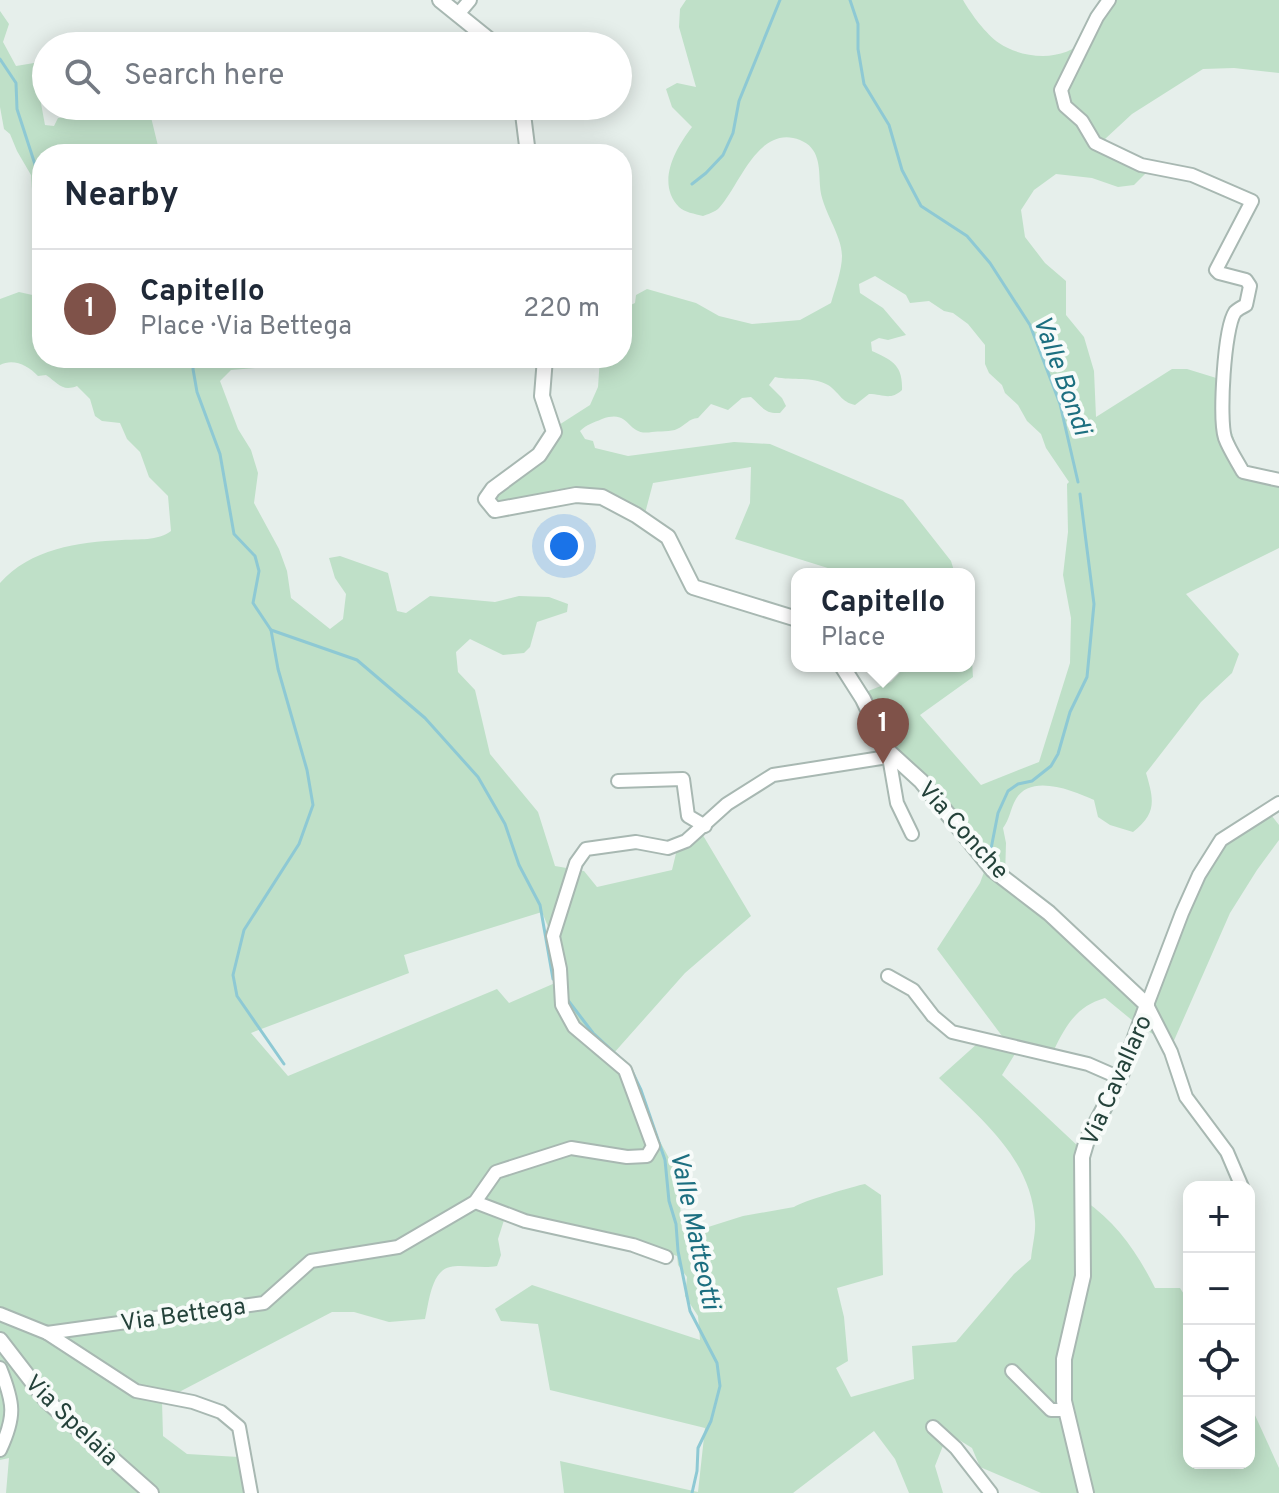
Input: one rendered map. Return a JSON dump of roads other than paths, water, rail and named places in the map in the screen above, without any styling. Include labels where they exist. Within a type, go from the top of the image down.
[{"type":"street","points":[[440,0],[481,32]]},
{"type":"street","points":[[459,13],[470,0]]},
{"type":"street","points":[[1109,0],[1097,17],[1061,90],[1065,106],[1082,121],[1095,143],[1141,165],[1192,175],[1252,201],[1216,270],[1246,280],[1250,286],[1246,305],[1235,313],[1228,338],[1222,422],[1225,439],[1243,472],[1279,480]]},
{"type":"street","points":[[524,120],[527,144]]},
{"type":"street","points":[[544,368],[542,396],[554,432],[539,455],[493,489],[486,499],[495,510],[576,495],[602,497],[668,537],[693,587],[791,617]]},
{"type":"street","name":"Via Conche","points":[[846,672],[863,699],[888,751],[921,781],[993,870],[1049,913],[1147,1005]]},
{"type":"street","points":[[888,751],[897,803],[912,834]]},
{"type":"street","name":"Via Bettega","points":[[47,1333],[264,1303],[311,1261],[398,1247],[475,1202],[496,1172],[571,1148],[627,1157],[647,1156],[653,1146],[625,1070],[574,1027],[562,1005],[560,969],[553,936],[576,863],[586,849],[636,842],[668,848],[686,841],[727,804],[773,775],[881,758],[888,751]]},
{"type":"street","points":[[618,781],[683,779],[688,816],[705,826]]},
{"type":"street","points":[[1147,1005],[1199,875],[1221,840],[1279,803]]},
{"type":"street","points":[[888,976],[913,990],[933,1016],[952,1032],[1088,1064],[1120,1078]]},
{"type":"street","name":"Via Cavallaro","points":[[1086,1493],[1066,1410],[1064,1359],[1083,1276],[1082,1157],[1087,1140],[1120,1078],[1147,1005]]},
{"type":"street","name":"Via Cavallaro","points":[[1147,1005],[1171,1052],[1186,1097],[1227,1152],[1239,1181]]},
{"type":"street","points":[[475,1202],[525,1221],[633,1245],[666,1257]]},
{"type":"street","name":"Via Bettega","points":[[0,1314],[47,1333],[136,1391],[193,1402],[221,1412],[239,1427],[251,1493]]},
{"type":"street","name":"Via Spelaia","points":[[0,1340],[47,1401],[151,1493]]},
{"type":"street","points":[[0,1368],[12,1406],[11,1426],[0,1450]]},
{"type":"street","points":[[1012,1371],[1051,1410],[1066,1410]]},
{"type":"street","points":[[933,1427],[956,1448],[991,1493]]},
{"type":"waterway","points":[[692,184],[723,155],[733,133],[739,101],[780,0]]},
{"type":"waterway","name":"Valle Bondi","points":[[850,0],[858,24],[858,49],[864,84],[889,125],[902,170],[921,206],[967,236],[990,263],[1030,325],[1060,404],[1078,482]]},
{"type":"waterway","name":"Valle Matteotti","points":[[0,59],[16,83],[17,109],[32,155]]},
{"type":"waterway","name":"Valle Matteotti","points":[[193,368],[197,392],[220,454],[234,534],[255,556],[259,571],[253,603],[271,630],[313,805],[299,844],[244,930],[233,975],[237,996],[284,1064]]},
{"type":"waterway","name":"Valle Bondi","points":[[990,854],[998,813],[1008,791],[1018,784],[1032,781],[1051,766],[1058,754],[1070,712],[1087,677],[1094,604],[1080,494]]},
{"type":"waterway","name":"Valle Matteotti","points":[[271,630],[357,660],[425,718],[478,777],[505,824],[519,865],[540,905],[553,979]]},
{"type":"waterway","name":"Valle Matteotti","points":[[567,999],[593,1033],[630,1067],[641,1090],[665,1160],[669,1201],[676,1224],[690,1311],[717,1363],[720,1386],[711,1421],[698,1448],[692,1493]]},
{"type":"place","name":"Capitello","points":[[883,764]]}]
